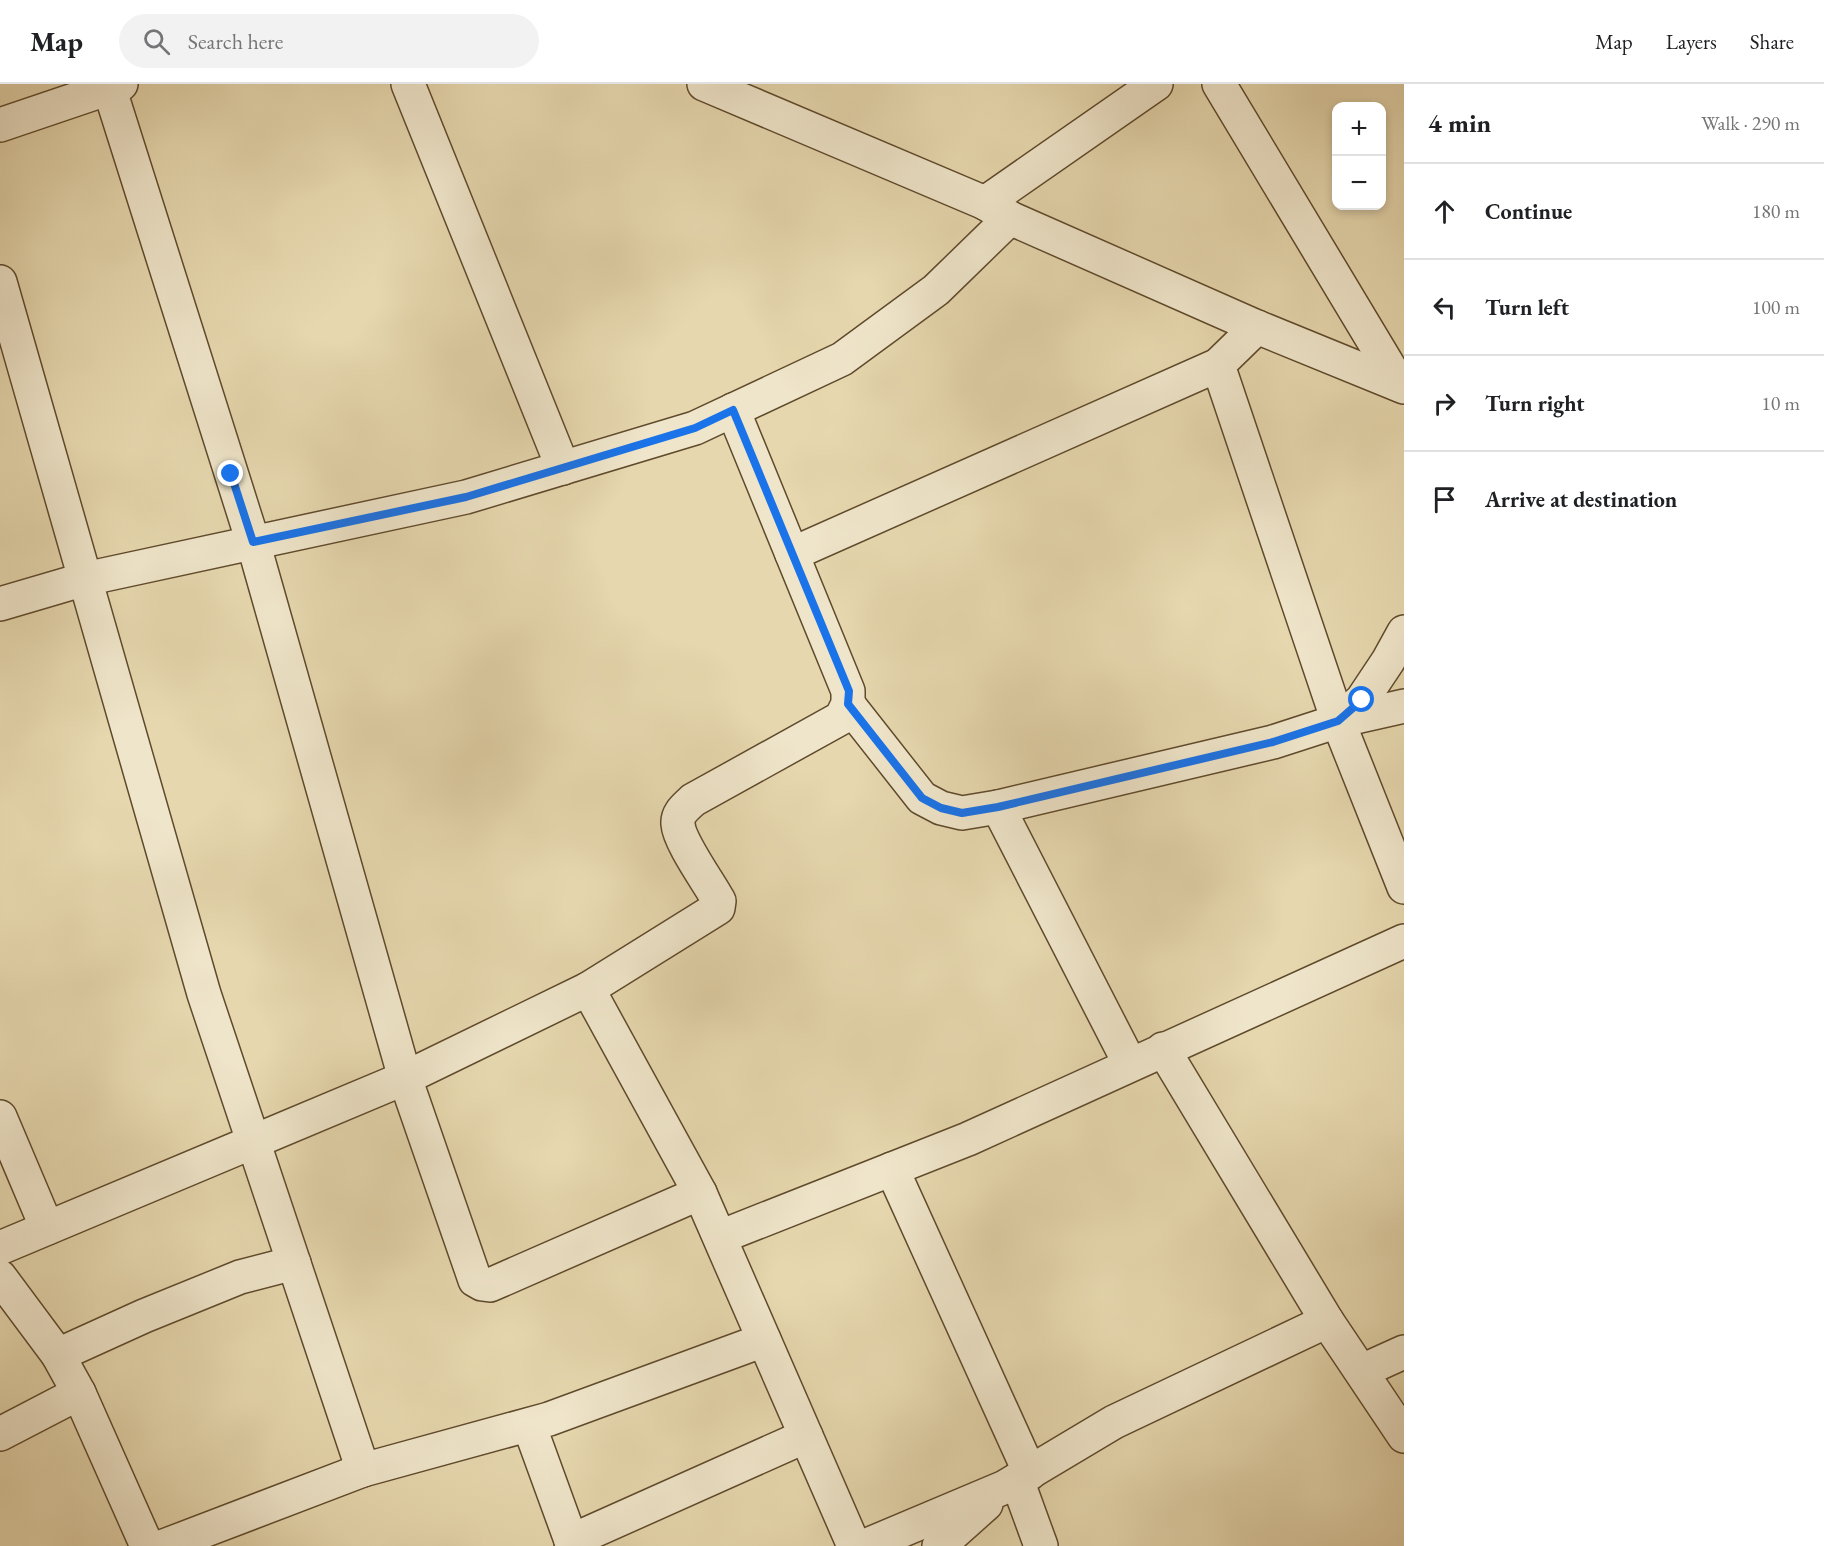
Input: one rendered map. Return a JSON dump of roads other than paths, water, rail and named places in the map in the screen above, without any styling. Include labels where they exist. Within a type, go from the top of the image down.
[{"type":"street","points":[[408,84],[563,468]]},
{"type":"street","points":[[704,84],[1257,327],[1402,386]]},
{"type":"street","points":[[0,604],[85,579],[466,497],[695,428],[842,359],[936,290],[997,211],[1156,84]]},
{"type":"street","points":[[1219,84],[1402,386]]},
{"type":"street","points":[[0,125],[113,85],[253,542],[405,1078],[475,1280],[490,1285],[700,1193]]},
{"type":"street","points":[[0,282],[204,994],[363,1470]]},
{"type":"street","points":[[792,554],[1218,365],[1257,327]]},
{"type":"street","points":[[1218,365],[1338,721],[1404,887]]},
{"type":"street","points":[[0,1248],[405,1078],[588,989],[718,908],[719,901],[684,842],[678,824],[681,812],[693,800],[841,718],[848,704],[849,691],[733,410]]},
{"type":"street","points":[[1338,721],[1362,700],[1404,632]]},
{"type":"street","points":[[848,704],[922,798],[941,808],[962,813],[998,807],[1273,742],[1338,721],[1404,706]]},
{"type":"street","points":[[998,807],[1130,1064]]},
{"type":"street","points":[[720,1237],[968,1139],[1404,941]]},
{"type":"street","points":[[588,989],[700,1193],[854,1546]]},
{"type":"street","points":[[1163,1049],[1327,1321],[1404,1436]]},
{"type":"street","points":[[0,1117],[47,1228]]},
{"type":"street","points":[[892,1169],[1017,1480],[1041,1546]]},
{"type":"street","points":[[58,1355],[144,1316],[240,1277],[294,1263]]},
{"type":"street","points":[[0,1277],[58,1355],[78,1393],[147,1546]]},
{"type":"street","points":[[865,1546],[1017,1480],[1114,1422],[1327,1321]]},
{"type":"street","points":[[164,1546],[363,1470],[549,1419],[765,1340]]},
{"type":"street","points":[[1362,1371],[1404,1352]]},
{"type":"street","points":[[0,1434],[78,1393]]},
{"type":"street","points":[[529,1425],[572,1544],[806,1436]]},
{"type":"street","points":[[939,1546],[1017,1480]]}]
